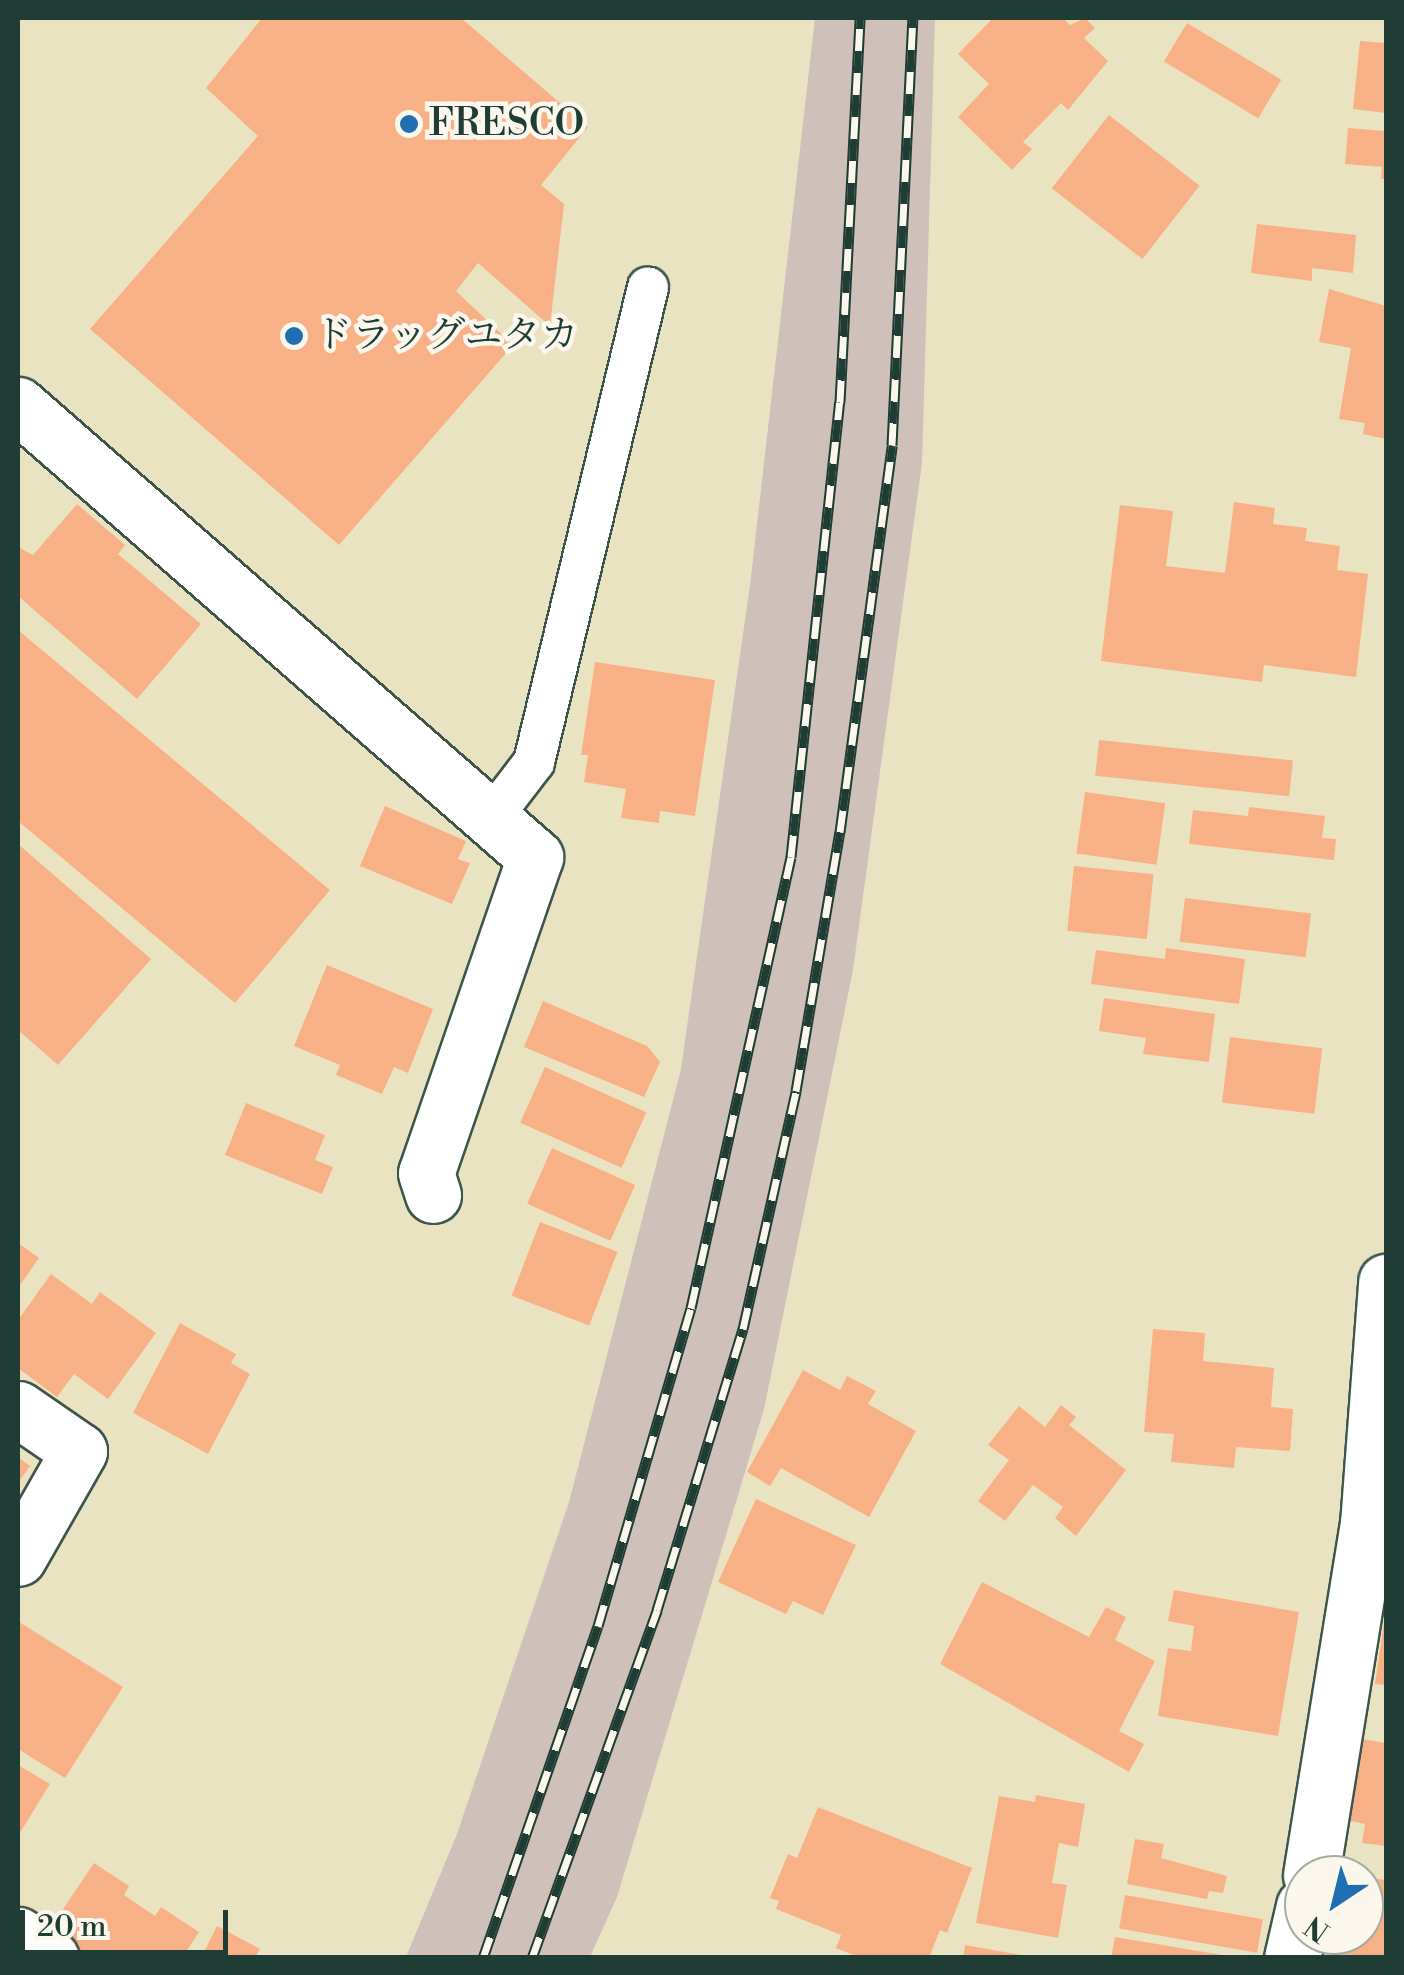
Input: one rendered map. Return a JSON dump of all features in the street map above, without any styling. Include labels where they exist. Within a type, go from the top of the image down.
[{"type":"street","points":[[18,405],[535,857],[426,1173],[433,1194]]},
{"type":"street","points":[[1315,1855],[1377,1525],[1386,1282]]},
{"type":"street","points":[[18,1409],[78,1451],[18,1558]]},
{"type":"street","points":[[18,1935],[51,1958]]},
{"type":"lane","points":[[492,817],[534,762],[648,288]]},
{"type":"shaded area","points":[[815,18],[935,18],[922,463],[853,970],[764,1409],[617,1897],[590,1957],[406,1957],[457,1834],[569,1502],[681,1069],[750,585]]},
{"type":"building","points":[[262,18],[461,18],[588,127],[541,185],[564,204],[550,326],[478,263],[456,291],[513,345],[339,545],[90,329],[258,136],[206,88]]},
{"type":"building","points":[[993,18],[1063,18],[1070,25],[1085,18],[1095,28],[1084,38],[1108,61],[1068,110],[1061,103],[1023,142],[1032,149],[1012,170],[958,117],[989,84],[958,54]]},
{"type":"building","points":[[1187,23],[1281,80],[1258,118],[1164,62]]},
{"type":"building","points":[[1360,41],[1386,43],[1386,113],[1353,109]]},
{"type":"building","points":[[1109,115],[1200,186],[1142,259],[1052,188]]},
{"type":"building","points":[[1348,128],[1386,131],[1386,179],[1381,179],[1382,167],[1345,164]]},
{"type":"building","points":[[1257,224],[1356,235],[1353,273],[1312,268],[1312,281],[1251,273]]},
{"type":"building","points":[[1329,289],[1386,306],[1386,439],[1363,434],[1365,423],[1339,419],[1351,348],[1319,342]]},
{"type":"building","points":[[1234,502],[1275,508],[1273,524],[1307,528],[1305,541],[1340,546],[1337,570],[1368,574],[1356,677],[1264,665],[1262,682],[1101,661],[1120,505],[1173,511],[1166,566],[1225,573]]},
{"type":"building","points":[[77,504],[125,545],[118,554],[201,624],[137,699],[18,596],[18,547],[33,555]]},
{"type":"building","points":[[18,630],[330,890],[235,1003],[18,821]]},
{"type":"building","points":[[595,662],[715,680],[695,816],[660,811],[659,823],[621,818],[626,789],[584,782],[588,755],[581,755]]},
{"type":"building","points":[[1099,740],[1293,760],[1289,796],[1095,776]]},
{"type":"building","points":[[1085,792],[1165,803],[1157,865],[1076,853]]},
{"type":"building","points":[[385,806],[466,841],[458,859],[470,863],[452,904],[360,866]]},
{"type":"building","points":[[1249,807],[1325,816],[1322,838],[1336,839],[1334,860],[1189,844],[1193,810],[1248,816]]},
{"type":"building","points":[[18,844],[151,959],[58,1065],[18,1030]]},
{"type":"building","points":[[1074,866],[1154,874],[1147,939],[1067,931]]},
{"type":"building","points":[[1185,898],[1311,913],[1306,957],[1180,942]]},
{"type":"building","points":[[1166,948],[1245,959],[1239,1004],[1091,984],[1096,950],[1165,959]]},
{"type":"building","points":[[327,965],[433,1009],[408,1073],[394,1067],[382,1094],[336,1075],[340,1065],[294,1046]]},
{"type":"building","points":[[1104,998],[1215,1014],[1209,1062],[1143,1054],[1146,1038],[1099,1031]]},
{"type":"building","points":[[543,1001],[647,1046],[660,1062],[644,1097],[524,1047]]},
{"type":"building","points":[[1230,1037],[1322,1048],[1314,1114],[1222,1103]]},
{"type":"building","points":[[545,1067],[646,1112],[622,1168],[520,1123]]},
{"type":"building","points":[[246,1103],[325,1135],[315,1160],[333,1167],[322,1194],[225,1155]]},
{"type":"building","points":[[552,1148],[635,1185],[610,1241],[527,1204]]},
{"type":"building","points":[[540,1222],[617,1252],[589,1325],[512,1296]]},
{"type":"building","points":[[18,1243],[39,1258],[18,1288]]},
{"type":"building","points":[[51,1274],[92,1304],[100,1292],[156,1333],[108,1399],[74,1374],[57,1397],[18,1368],[18,1320]]},
{"type":"building","points":[[180,1323],[236,1354],[231,1363],[250,1374],[208,1454],[133,1413]]},
{"type":"building","points":[[1153,1329],[1205,1333],[1203,1361],[1274,1368],[1271,1407],[1293,1409],[1290,1451],[1236,1447],[1234,1468],[1171,1462],[1174,1434],[1144,1432]]},
{"type":"building","points":[[803,1370],[840,1390],[847,1376],[876,1391],[868,1404],[916,1431],[869,1517],[781,1468],[770,1486],[747,1472]]},
{"type":"building","points":[[1061,1405],[1076,1417],[1069,1425],[1126,1470],[1076,1536],[1055,1518],[1063,1507],[1033,1485],[1005,1521],[978,1501],[1009,1460],[988,1445],[1019,1406],[1045,1427]]},
{"type":"building","points":[[18,1457],[30,1466],[18,1483]]},
{"type":"building","points":[[756,1499],[856,1545],[823,1615],[793,1601],[786,1614],[718,1582]]},
{"type":"building","points":[[982,1582],[1089,1637],[1106,1607],[1126,1617],[1115,1640],[1155,1661],[1119,1731],[1144,1744],[1129,1772],[940,1664]]},
{"type":"building","points":[[1174,1590],[1299,1612],[1278,1736],[1158,1716],[1168,1648],[1191,1651],[1194,1626],[1168,1621]]},
{"type":"building","points":[[19,1622],[123,1687],[65,1778],[18,1749]]},
{"type":"building","points":[[1386,1622],[1386,1685],[1375,1684]]},
{"type":"building","points":[[1361,1739],[1386,1743],[1386,1846],[1362,1843],[1365,1824],[1350,1821]]},
{"type":"building","points":[[18,1765],[50,1784],[18,1836]]},
{"type":"building","points":[[1036,1795],[1085,1804],[1078,1847],[1059,1843],[1052,1883],[1067,1885],[1058,1938],[976,1923],[999,1796],[1035,1802]]},
{"type":"building","points":[[818,1807],[972,1868],[947,1933],[940,1930],[929,1958],[861,1958],[836,1948],[841,1935],[776,1909],[779,1901],[770,1898],[788,1854],[797,1858]]},
{"type":"building","points":[[1135,1839],[1164,1844],[1161,1858],[1227,1876],[1223,1893],[1209,1891],[1207,1899],[1127,1884]]},
{"type":"building","points":[[94,1863],[129,1886],[124,1895],[155,1916],[161,1907],[199,1932],[182,1958],[90,1958],[49,1930]]},
{"type":"building","points":[[1386,1880],[1386,1958],[1335,1958],[1384,1955]]},
{"type":"building","points":[[1125,1895],[1263,1919],[1257,1953],[1119,1928]]},
{"type":"building","points":[[217,1926],[260,1949],[255,1958],[201,1958]]},
{"type":"building","points":[[1115,1937],[1222,1955],[1111,1958]]},
{"type":"building","points":[[965,1945],[1027,1956],[1027,1958],[963,1958]]},
{"type":"railway","points":[[483,1958],[598,1626],[691,1308],[791,857],[840,402],[860,18]]},
{"type":"railway","points":[[532,1958],[657,1610],[743,1329],[796,1091],[840,832],[892,445],[913,18]]},
{"type":"place","name":"FRESCO","points":[[409,124]]},
{"type":"place","name":"ドラッグユタカ","points":[[294,336]]}]
